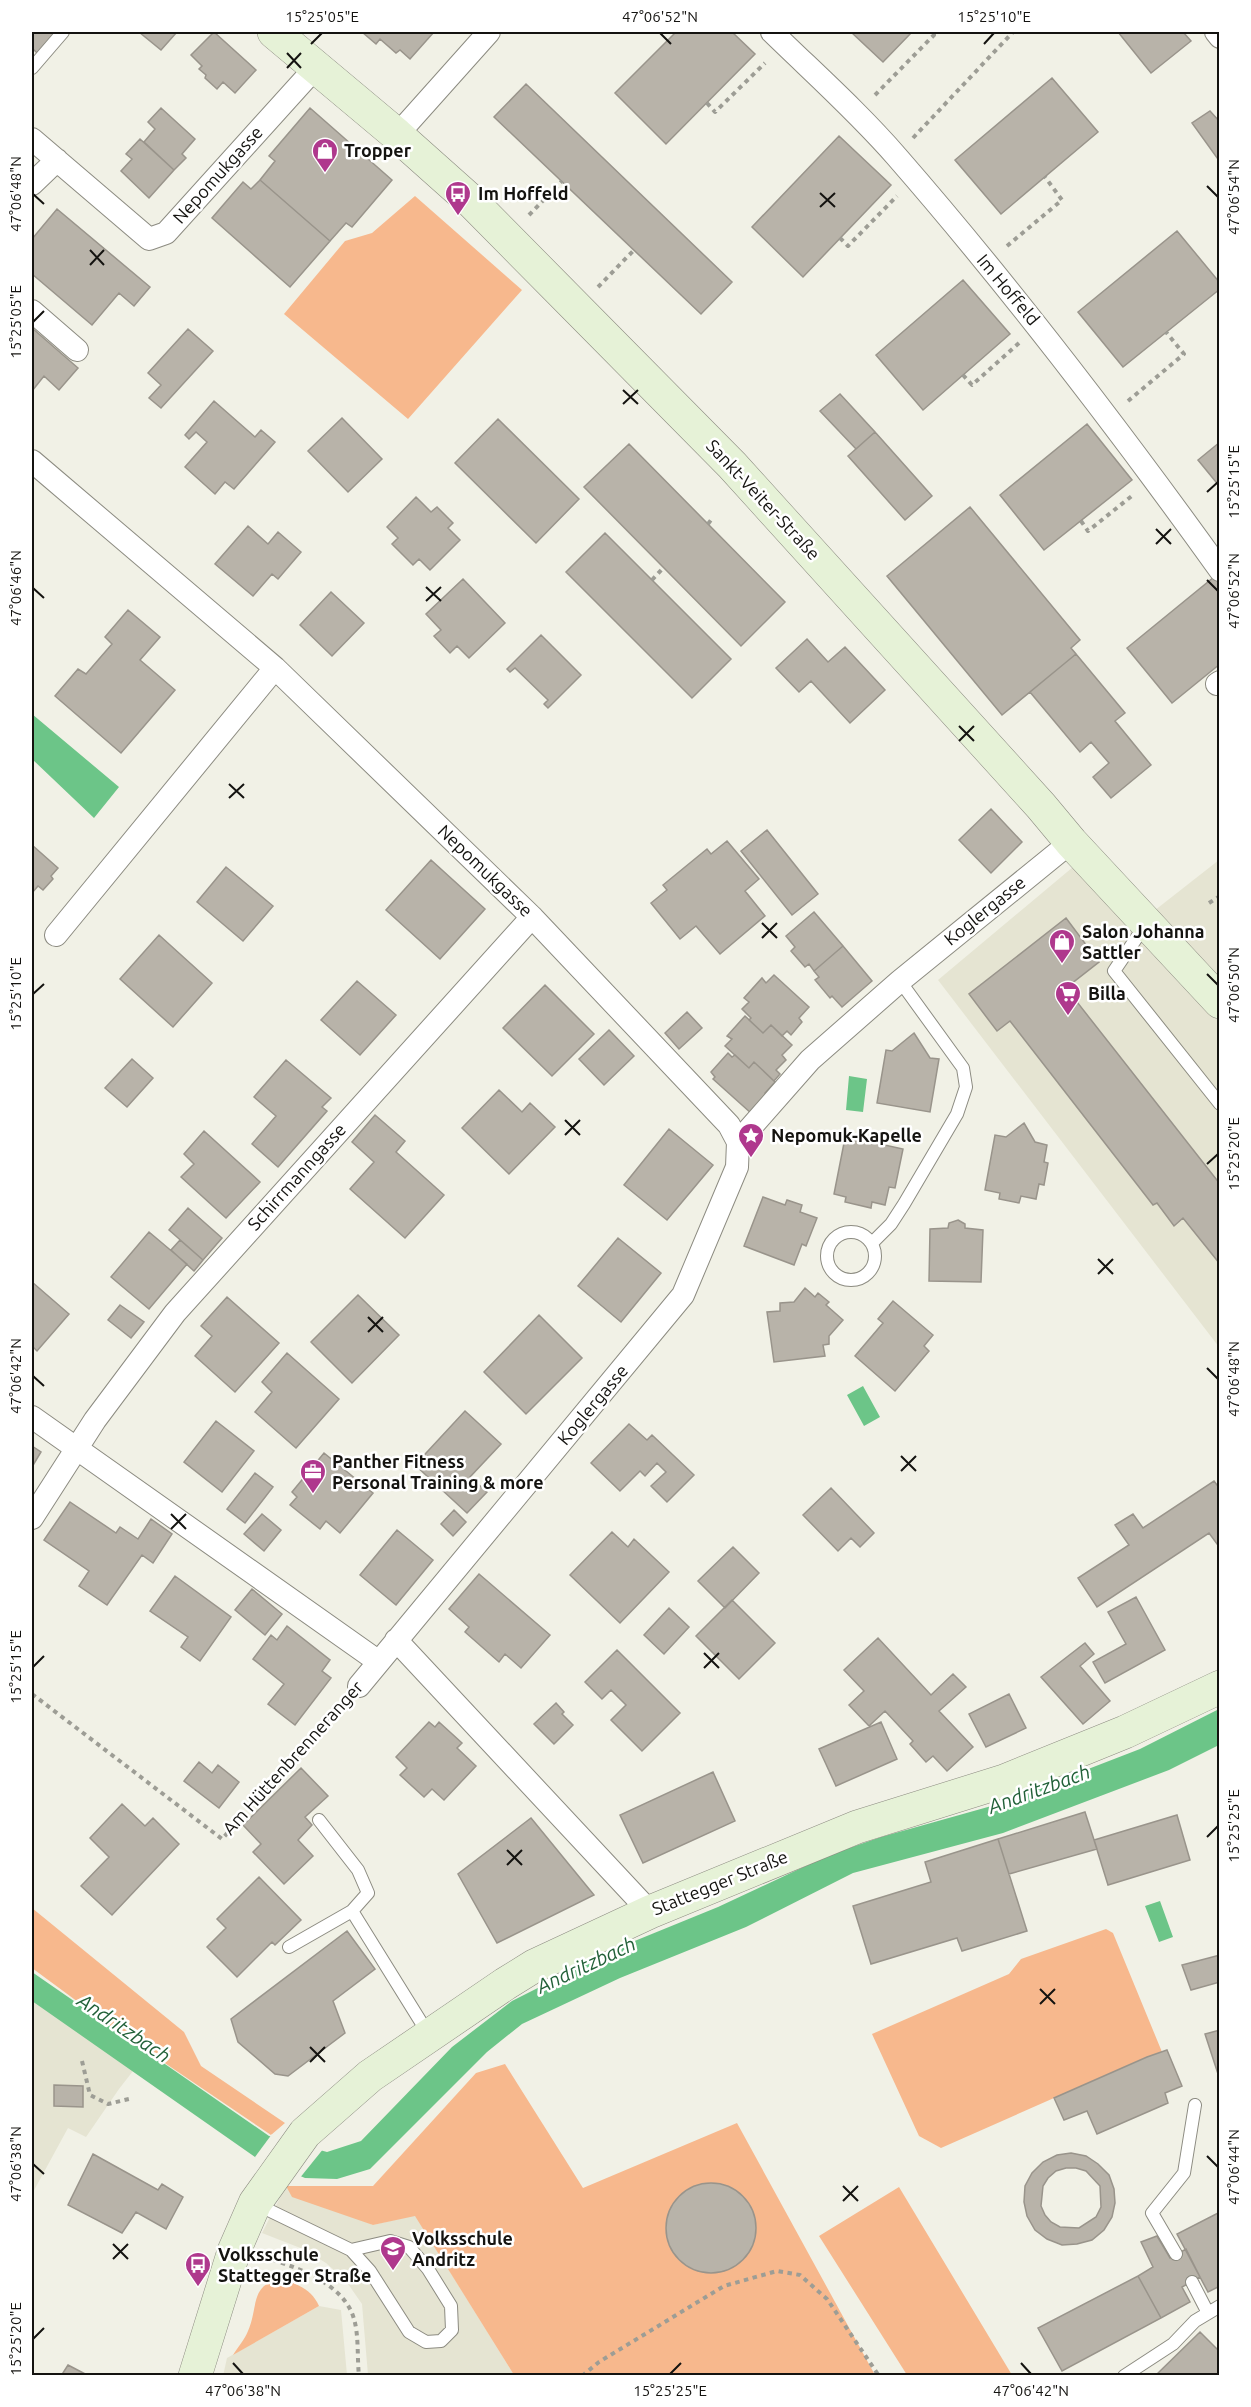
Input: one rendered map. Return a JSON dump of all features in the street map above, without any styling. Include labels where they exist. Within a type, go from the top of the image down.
[{"type":"main road","name":"Sankt-Veiter-Straße","points":[[274,32],[398,135],[471,201],[732,465],[1071,842],[1220,1002]]},
{"type":"main road","name":"Stattegger Straße","points":[[195,2376],[234,2251],[255,2203],[276,2172],[305,2133],[370,2076],[429,2036],[534,1966],[650,1912],[857,1827],[1004,1781],[1125,1732],[1220,1688]]},
{"type":"street","points":[[398,135],[489,32]]},
{"type":"street","name":"Im Hoffeld","points":[[772,32],[896,156],[986,264],[1109,417],[1220,570]]},
{"type":"street","points":[[1216,32],[1220,37]]},
{"type":"street","name":"Nepomukgasse","points":[[32,139],[149,239],[166,233],[316,67]]},
{"type":"street","points":[[32,184],[57,160]]},
{"type":"street","points":[[32,311],[77,350]]},
{"type":"street","name":"Nepomukgasse","points":[[32,461],[275,668],[532,917],[729,1125],[738,1142]]},
{"type":"street","points":[[56,935],[275,668]]},
{"type":"street","name":"Koglergasse","points":[[396,1640],[683,1295],[737,1167],[738,1142],[810,1060],[900,981],[1071,842]]},
{"type":"street","name":"Schirrmanngasse","points":[[76,1449],[175,1313],[532,917]]},
{"type":"street","points":[[32,1417],[379,1662]]},
{"type":"street","points":[[32,1518],[76,1449]]},
{"type":"street","points":[[396,1640],[650,1912]]},
{"type":"street","name":"Am Hüttenbrenneranger","points":[[359,1686],[396,1640]]},
{"type":"lane","points":[[32,68],[63,32]]},
{"type":"lane","points":[[1146,923],[1114,971],[1220,1104]]},
{"type":"lane","points":[[872,1243],[891,1224],[904,1204],[957,1113],[966,1087],[963,1068],[900,981]]},
{"type":"lane","points":[[843,1232],[859,1233],[872,1243],[875,1250],[874,1266],[863,1278],[847,1280],[833,1273],[828,1266],[827,1250],[830,1242],[843,1232]]},
{"type":"lane","points":[[289,1947],[352,1911],[368,1893],[358,1870],[319,1820]]},
{"type":"lane","points":[[352,1911],[429,2036]]},
{"type":"lane","points":[[1176,2254],[1152,2213],[1184,2173],[1195,2105]]},
{"type":"lane","points":[[255,2203],[351,2250],[370,2271],[409,2332],[426,2342],[441,2341],[452,2330],[451,2306],[428,2269],[409,2247],[390,2241],[351,2250]]},
{"type":"lane","points":[[1191,2282],[1208,2313]]},
{"type":"lane","points":[[1124,2376],[1173,2344],[1195,2321],[1220,2306]]},
{"type":"path","points":[[855,115],[934,35],[930,32]]},
{"type":"path","points":[[896,156],[1013,32]]},
{"type":"path","points":[[707,103],[715,112],[772,56]]},
{"type":"path","points":[[986,264],[1062,200],[1045,177]]},
{"type":"path","points":[[528,216],[562,181]]},
{"type":"path","points":[[840,238],[848,246],[904,189]]},
{"type":"path","points":[[591,293],[634,250]]},
{"type":"path","points":[[1109,417],[1184,354],[1166,332]]},
{"type":"path","points":[[963,375],[972,385],[1026,337]]},
{"type":"path","points":[[1081,521],[1088,531],[1137,491]]},
{"type":"path","points":[[652,579],[664,567]]},
{"type":"path","points":[[1209,903],[1220,896]]},
{"type":"path","name":"Am Hüttenbrenneranger","points":[[32,1694],[222,1839],[359,1686]]},
{"type":"path","points":[[82,2061],[90,2095],[108,2104],[133,2098]]},
{"type":"path","points":[[260,2255],[307,2273],[334,2290],[347,2303],[354,2319],[359,2376]]},
{"type":"path","points":[[582,2376],[599,2362],[724,2286],[777,2271],[800,2275],[827,2299],[879,2376]]},
{"type":"shaded area","points":[[415,196],[522,290],[408,419],[284,314],[345,241],[372,233]]},
{"type":"shaded area","points":[[1219,860],[1219,1347],[938,980],[1079,862],[1136,925]]},
{"type":"shaded area","points":[[32,1908],[184,2032],[201,2066],[285,2123],[271,2135],[116,2030],[32,1968]]},
{"type":"shaded area","points":[[1106,1929],[1113,1933],[1162,2052],[941,2148],[919,2136],[872,2034],[1009,1974],[1021,1959]]},
{"type":"shaded area","points":[[32,1988],[140,2062],[86,2137],[68,2128],[32,2194]]},
{"type":"shaded area","points":[[505,2064],[583,2188],[737,2123],[875,2375],[514,2375],[415,2216],[373,2225],[292,2197],[286,2186],[373,2186],[476,2073]]},
{"type":"shaded area","name":"Volksschule Andritz","points":[[286,2186],[373,2225],[415,2215],[514,2375],[368,2375],[362,2304],[346,2281],[326,2263],[303,2249],[262,2233]]},
{"type":"shaded area","points":[[899,2187],[1012,2375],[907,2375],[819,2236]]},
{"type":"shaded area","points":[[285,2279],[309,2292],[319,2306],[233,2355],[248,2331],[260,2290],[274,2281]]},
{"type":"shaded area","points":[[319,2306],[341,2310],[347,2375],[223,2376],[227,2358]]},
{"type":"water","points":[[32,714],[119,787],[94,818],[32,759]]},
{"type":"water","points":[[849,1076],[867,1079],[863,1112],[846,1110]]},
{"type":"water","points":[[863,1386],[880,1417],[864,1426],[847,1395]]},
{"type":"water","name":"Andritzbach","points":[[1219,1709],[1219,1745],[1169,1770],[1003,1833],[853,1873],[746,1927],[620,1978],[522,2024],[487,2052],[370,2169],[337,2179],[305,2178],[255,2157],[32,2001],[32,1972],[269,2136],[327,2152],[361,2141],[452,2047],[512,2001],[615,1949],[718,1907],[829,1855],[881,1837],[995,1805],[1140,1749]]},
{"type":"water","points":[[1160,1901],[1173,1937],[1159,1942],[1145,1906]]},
{"type":"pier","points":[[272,2134],[324,2148],[299,2179],[258,2162],[255,2157]]},
{"type":"building","points":[[32,32],[56,32],[37,53],[32,48]]},
{"type":"building","points":[[139,32],[177,32],[161,50]]},
{"type":"building","points":[[214,32],[256,70],[235,93],[223,82],[217,89],[205,78],[206,75],[199,69],[202,66],[191,55]]},
{"type":"building","points":[[362,32],[434,32],[410,59],[400,50],[396,53],[380,39],[376,44]]},
{"type":"building","points":[[676,32],[732,32],[755,54],[666,144],[615,93]]},
{"type":"building","points":[[851,32],[912,32],[883,62]]},
{"type":"building","points":[[1118,32],[1183,32],[1191,41],[1151,73]]},
{"type":"building","points":[[1052,78],[1098,132],[1001,214],[955,160]]},
{"type":"building","points":[[526,84],[732,282],[701,314],[494,117]]},
{"type":"building","points":[[161,108],[195,139],[182,154],[186,158],[174,170],[144,142],[155,129],[148,122]]},
{"type":"building","name":"Tropper","points":[[310,108],[392,180],[352,227],[346,223],[330,241],[260,180],[275,161],[269,156]]},
{"type":"building","points":[[1210,111],[1220,122],[1220,162],[1192,123]]},
{"type":"building","points":[[839,136],[891,185],[803,277],[752,227]]},
{"type":"building","points":[[140,139],[174,170],[149,198],[121,171],[132,159],[126,154]]},
{"type":"building","points":[[260,180],[330,241],[290,287],[212,218],[243,182],[251,189]]},
{"type":"building","points":[[57,209],[150,287],[134,306],[119,293],[92,325],[32,274],[32,239]]},
{"type":"building","points":[[1177,231],[1220,283],[1220,289],[1123,367],[1078,312]]},
{"type":"building","points":[[963,280],[1010,334],[923,410],[876,355]]},
{"type":"building","points":[[32,328],[78,368],[59,390],[44,376],[32,391]]},
{"type":"building","points":[[188,329],[213,351],[161,408],[149,398],[161,385],[148,373]]},
{"type":"building","points":[[840,394],[875,432],[856,449],[820,411]]},
{"type":"building","points":[[214,401],[255,437],[261,430],[275,442],[234,489],[225,482],[215,494],[185,467],[207,442],[196,432],[189,439],[185,435]]},
{"type":"building","points":[[342,418],[382,459],[348,492],[308,451]]},
{"type":"building","points":[[498,419],[579,499],[536,543],[455,463]]},
{"type":"building","points":[[1087,424],[1132,480],[1044,550],[1000,495]]},
{"type":"building","points":[[875,432],[932,496],[905,520],[848,456]]},
{"type":"building","points":[[1220,442],[1220,487],[1198,460]]},
{"type":"building","points":[[629,444],[785,602],[741,646],[584,487]]},
{"type":"building","points":[[416,497],[431,512],[437,507],[453,523],[448,528],[460,540],[430,570],[419,559],[413,565],[392,544],[398,538],[387,527]]},
{"type":"building","points":[[970,507],[1080,640],[1071,648],[1076,654],[1002,715],[887,576]]},
{"type":"building","points":[[248,526],[268,544],[278,532],[301,552],[278,579],[272,574],[253,596],[215,564]]},
{"type":"building","points":[[605,533],[731,659],[692,698],[566,572]]},
{"type":"building","points":[[1214,577],[1220,583],[1220,664],[1172,703],[1127,648]]},
{"type":"building","points":[[463,579],[505,623],[469,658],[457,646],[450,653],[434,636],[441,630],[426,614]]},
{"type":"building","points":[[331,592],[364,623],[332,656],[300,625]]},
{"type":"building","points":[[128,610],[160,637],[140,660],[175,690],[121,753],[55,696],[78,669],[86,674],[112,644],[105,637]]},
{"type":"building","points":[[541,635],[581,675],[548,708],[544,704],[548,700],[515,668],[510,672],[507,669]]},
{"type":"building","points":[[807,639],[828,662],[845,647],[885,690],[850,723],[811,681],[799,692],[776,668]]},
{"type":"building","points":[[1076,654],[1125,713],[1115,721],[1151,765],[1111,798],[1093,777],[1109,763],[1091,742],[1080,752],[1030,692]]},
{"type":"building","points":[[991,809],[1022,842],[991,873],[959,840]]},
{"type":"building","points":[[767,830],[818,894],[792,915],[741,851]]},
{"type":"building","points":[[727,841],[759,879],[745,891],[765,916],[720,954],[696,926],[680,939],[651,903],[667,890],[663,885],[707,849],[711,854]]},
{"type":"building","points":[[32,845],[58,868],[51,876],[53,879],[43,890],[38,886],[32,893]]},
{"type":"building","points":[[431,860],[485,909],[440,959],[386,910]]},
{"type":"building","points":[[226,867],[273,906],[243,941],[197,902]]},
{"type":"building","points":[[814,912],[843,946],[814,971],[809,964],[805,967],[791,951],[795,947],[786,936]]},
{"type":"building","points":[[1066,918],[1099,962],[1066,988],[1220,1184],[1220,1264],[1183,1218],[1174,1226],[1157,1203],[1153,1205],[1010,1021],[997,1031],[969,994]]},
{"type":"building","points":[[159,935],[212,983],[173,1027],[120,979]]},
{"type":"building","points":[[843,946],[872,981],[842,1007],[832,996],[830,998],[815,980],[819,977],[814,971]]},
{"type":"building","points":[[774,975],[809,1007],[799,1018],[802,1022],[791,1035],[787,1031],[782,1036],[771,1025],[763,1033],[749,1020],[751,1018],[742,1009],[749,1002],[744,998],[762,978],[766,983]]},
{"type":"building","points":[[357,981],[396,1015],[360,1055],[321,1020]]},
{"type":"building","points":[[545,985],[594,1034],[552,1076],[503,1028]]},
{"type":"building","points":[[687,1012],[702,1028],[679,1049],[665,1033]]},
{"type":"building","points":[[745,1016],[763,1033],[771,1025],[792,1045],[782,1055],[786,1060],[776,1070],[780,1074],[774,1081],[754,1062],[749,1068],[725,1046],[732,1039],[727,1036]]},
{"type":"building","points":[[609,1030],[634,1056],[604,1085],[579,1059]]},
{"type":"building","points":[[914,1033],[930,1058],[939,1059],[930,1112],[877,1103],[886,1050],[892,1051]]},
{"type":"building","points":[[728,1053],[732,1057],[735,1055],[749,1068],[754,1062],[775,1082],[765,1093],[768,1095],[752,1114],[713,1079],[715,1077],[711,1072]]},
{"type":"building","points":[[132,1059],[153,1078],[127,1107],[105,1088]]},
{"type":"building","points":[[286,1060],[331,1098],[322,1107],[327,1111],[278,1167],[252,1144],[276,1116],[254,1097]]},
{"type":"building","points":[[499,1090],[522,1112],[530,1103],[555,1127],[509,1174],[462,1128]]},
{"type":"building","points":[[375,1115],[405,1141],[396,1152],[444,1195],[405,1238],[350,1189],[374,1162],[352,1142]]},
{"type":"building","points":[[1024,1123],[1035,1142],[1047,1145],[1044,1162],[1048,1163],[1044,1185],[1039,1184],[1036,1199],[1021,1196],[1019,1203],[999,1199],[1000,1193],[985,1190],[995,1135],[1006,1137]]},
{"type":"building","points":[[669,1129],[713,1165],[667,1220],[624,1185]]},
{"type":"building","points":[[204,1131],[260,1182],[226,1218],[181,1177],[194,1164],[184,1154]]},
{"type":"building","points":[[862,1137],[903,1149],[895,1188],[889,1187],[885,1205],[872,1202],[871,1208],[845,1202],[846,1197],[834,1194],[845,1138],[861,1142]]},
{"type":"building","points":[[763,1197],[785,1205],[787,1200],[802,1205],[800,1212],[817,1218],[806,1246],[802,1244],[794,1265],[744,1246]]},
{"type":"building","points":[[188,1208],[222,1238],[203,1260],[169,1230]]},
{"type":"building","points":[[958,1220],[965,1224],[965,1228],[983,1230],[981,1282],[929,1281],[930,1229],[948,1228],[949,1223]]},
{"type":"building","points":[[149,1232],[187,1264],[149,1309],[111,1277]]},
{"type":"building","points":[[618,1238],[661,1273],[621,1322],[578,1286]]},
{"type":"building","points":[[180,1240],[203,1260],[194,1271],[171,1250]]},
{"type":"building","points":[[32,1282],[69,1314],[37,1351],[32,1346]]},
{"type":"building","points":[[805,1288],[815,1297],[818,1293],[829,1302],[826,1305],[843,1320],[829,1336],[829,1344],[823,1345],[825,1356],[774,1362],[767,1312],[780,1311],[780,1303],[794,1302]]},
{"type":"building","points":[[358,1295],[399,1335],[352,1383],[311,1342]]},
{"type":"building","points":[[227,1297],[279,1343],[235,1392],[195,1356],[212,1336],[201,1326]]},
{"type":"building","points":[[893,1301],[933,1335],[924,1346],[929,1351],[895,1391],[855,1356],[883,1323],[878,1319]]},
{"type":"building","points":[[120,1305],[144,1322],[131,1338],[108,1320]]},
{"type":"building","points":[[539,1315],[582,1358],[526,1414],[484,1372]]},
{"type":"building","points":[[287,1353],[339,1399],[296,1448],[255,1412],[272,1392],[262,1382]]},
{"type":"building","points":[[465,1411],[501,1444],[470,1477],[487,1492],[467,1513],[415,1465]]},
{"type":"building","points":[[216,1421],[254,1451],[222,1492],[184,1462]]},
{"type":"building","points":[[629,1424],[647,1440],[652,1435],[694,1475],[667,1502],[651,1486],[666,1472],[657,1463],[645,1476],[640,1471],[620,1491],[591,1463]]},
{"type":"building","points":[[32,1446],[41,1452],[32,1467]]},
{"type":"building","points":[[324,1453],[373,1493],[340,1533],[326,1521],[320,1529],[290,1505],[297,1497],[292,1492]]},
{"type":"building","points":[[255,1473],[273,1487],[245,1523],[227,1509]]},
{"type":"building","points":[[1214,1481],[1220,1489],[1220,1548],[1209,1533],[1097,1607],[1078,1578],[1129,1545],[1115,1525],[1133,1514],[1143,1528]]},
{"type":"building","points":[[831,1488],[874,1533],[860,1547],[851,1538],[838,1551],[803,1515]]},
{"type":"building","points":[[70,1502],[116,1533],[120,1527],[138,1539],[151,1519],[172,1534],[153,1563],[142,1555],[107,1605],[79,1586],[89,1571],[44,1540]]},
{"type":"building","points":[[454,1510],[466,1522],[453,1536],[441,1524]]},
{"type":"building","points":[[262,1514],[281,1530],[264,1551],[244,1534]]},
{"type":"building","points":[[397,1530],[433,1560],[396,1605],[360,1575]]},
{"type":"building","points":[[612,1532],[628,1547],[634,1539],[669,1572],[620,1623],[570,1575]]},
{"type":"building","points":[[733,1547],[759,1573],[725,1608],[698,1581]]},
{"type":"building","points":[[479,1574],[550,1635],[521,1668],[505,1654],[499,1662],[465,1632],[469,1627],[449,1609]]},
{"type":"building","points":[[175,1576],[231,1617],[200,1661],[181,1647],[188,1637],[150,1611]]},
{"type":"building","points":[[252,1589],[282,1614],[265,1635],[235,1610]]},
{"type":"building","points":[[1136,1597],[1165,1650],[1105,1683],[1093,1662],[1126,1644],[1108,1612]]},
{"type":"building","points":[[732,1600],[775,1643],[739,1679],[696,1636]]},
{"type":"building","points":[[669,1608],[689,1627],[664,1654],[644,1635]]},
{"type":"building","points":[[287,1626],[330,1660],[322,1671],[331,1678],[295,1725],[268,1704],[284,1684],[253,1659],[271,1635],[277,1640]]},
{"type":"building","points":[[878,1638],[931,1695],[953,1674],[966,1687],[939,1711],[973,1747],[947,1771],[933,1756],[926,1762],[910,1744],[913,1741],[885,1711],[869,1726],[849,1705],[864,1691],[844,1670]]},
{"type":"building","points":[[1085,1643],[1094,1654],[1080,1666],[1110,1701],[1083,1724],[1041,1677]]},
{"type":"building","points":[[617,1650],[680,1713],[642,1751],[611,1720],[626,1705],[611,1690],[602,1699],[585,1682]]},
{"type":"building","points":[[1009,1694],[1026,1728],[986,1747],[969,1714]]},
{"type":"building","points":[[556,1703],[564,1712],[562,1714],[573,1725],[554,1744],[534,1724]]},
{"type":"building","points":[[429,1722],[435,1727],[439,1722],[462,1743],[457,1748],[476,1766],[444,1800],[432,1789],[424,1797],[400,1775],[407,1768],[396,1757]]},
{"type":"building","points":[[881,1722],[897,1759],[836,1786],[819,1749]]},
{"type":"building","points":[[199,1762],[212,1773],[218,1765],[239,1782],[219,1808],[184,1781]]},
{"type":"building","points":[[301,1768],[328,1796],[305,1817],[312,1825],[298,1840],[313,1856],[284,1884],[253,1852],[261,1844],[243,1825]]},
{"type":"building","points":[[713,1772],[735,1821],[643,1863],[620,1815]]},
{"type":"building","points":[[122,1804],[145,1826],[153,1818],[179,1844],[112,1915],[81,1886],[109,1857],[90,1838]]},
{"type":"building","points":[[1085,1812],[1097,1849],[1009,1874],[998,1839]]},
{"type":"building","points":[[1177,1815],[1190,1860],[1108,1885],[1094,1840]]},
{"type":"building","points":[[531,1818],[594,1895],[497,1943],[458,1874]]},
{"type":"building","points":[[998,1839],[1027,1931],[962,1951],[957,1938],[871,1964],[853,1906],[931,1882],[925,1862]]},
{"type":"building","points":[[259,1877],[301,1920],[275,1945],[272,1942],[237,1977],[207,1947],[226,1928],[217,1919]]},
{"type":"building","points":[[347,1931],[375,1969],[333,2001],[345,2033],[288,2076],[275,2074],[238,2042],[231,2019]]},
{"type":"building","points":[[1220,1955],[1220,1982],[1191,1990],[1182,1965]]},
{"type":"building","points":[[1220,2030],[1220,2080],[1205,2034]]},
{"type":"building","points":[[1167,2050],[1182,2086],[1165,2093],[1168,2103],[1097,2134],[1087,2111],[1064,2120],[1054,2098]]},
{"type":"building","points":[[54,2085],[83,2086],[83,2107],[54,2106]]},
{"type":"building","points":[[1071,2153],[1086,2156],[1109,2175],[1114,2189],[1115,2203],[1112,2217],[1104,2230],[1092,2240],[1062,2245],[1047,2239],[1035,2230],[1027,2216],[1024,2202],[1025,2186],[1032,2173],[1043,2162],[1057,2155]],"holes":[[[1076,2168],[1086,2171],[1100,2186],[1101,2207],[1096,2217],[1079,2228],[1060,2227],[1051,2222],[1041,2206],[1043,2186],[1056,2171]]]},
{"type":"building","points":[[93,2154],[158,2190],[162,2184],[183,2197],[166,2229],[136,2212],[122,2233],[68,2205]]},
{"type":"building","points":[[711,2183],[728,2187],[743,2196],[752,2211],[756,2228],[752,2245],[743,2260],[728,2269],[711,2273],[694,2269],[679,2260],[670,2245],[666,2228],[670,2211],[679,2196],[694,2187]]},
{"type":"building","points":[[1220,2212],[1220,2286],[1208,2292],[1177,2234]]},
{"type":"building","points":[[1157,2236],[1170,2258],[1186,2249],[1200,2277],[1182,2287],[1190,2302],[1161,2318],[1138,2276],[1153,2267],[1141,2242]]},
{"type":"building","points":[[1138,2276],[1161,2318],[1062,2371],[1038,2328]]},
{"type":"building","points":[[1200,2332],[1220,2352],[1220,2376],[1155,2376]]},
{"type":"building","points":[[68,2365],[89,2376],[61,2376]]},
{"type":"place","name":"Tropper","points":[[325,174]]},
{"type":"place","name":"Im Hoffeld","points":[[458,217]]},
{"type":"place","name":"Salon Johanna Sattler","points":[[1062,965]]},
{"type":"place","name":"Billa","points":[[1068,1017]]},
{"type":"place","name":"Nepomuk-Kapelle","points":[[751,1159]]},
{"type":"place","name":"Panther Fitness Personal Training & more","points":[[313,1495]]},
{"type":"place","name":"Volksschule Andritz","points":[[393,2272]]},
{"type":"place","name":"Volksschule Stattegger Straße","points":[[198,2288]]}]
